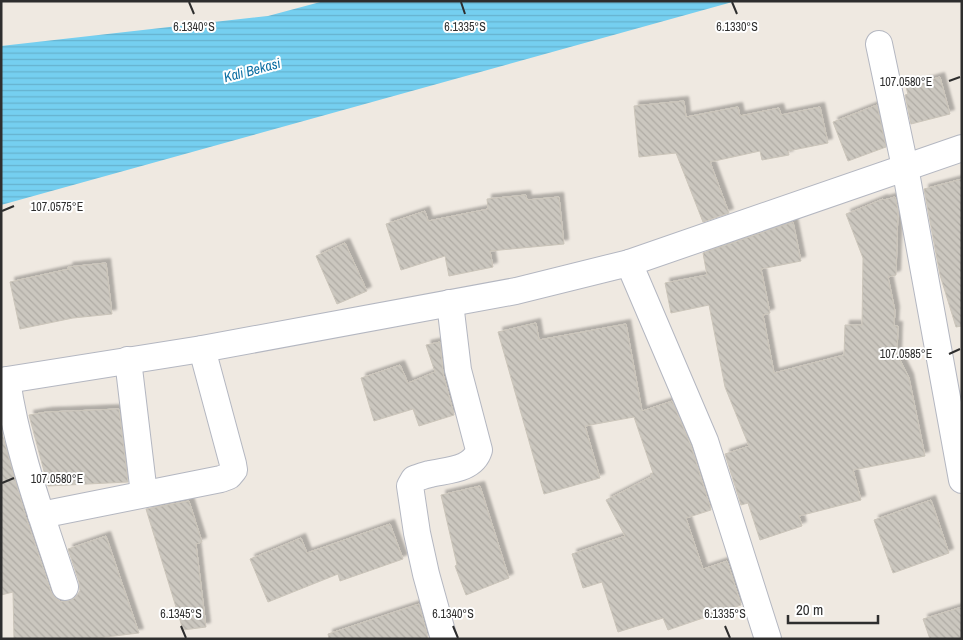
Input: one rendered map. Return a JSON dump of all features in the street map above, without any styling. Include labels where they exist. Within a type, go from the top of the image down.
[{"type":"street","points":[[879,44],[905,167],[961,470]]},
{"type":"street","points":[[65,587],[29,483],[4,380],[202,349],[450,303],[516,290],[629,263],[962,148]]},
{"type":"street","points":[[629,263],[705,441],[768,639]]},
{"type":"street","points":[[444,639],[417,534],[410,486],[414,479],[429,474],[458,469],[477,456],[479,450],[458,370],[450,303]]},
{"type":"street","points":[[41,515],[229,476],[234,470],[202,349]]},
{"type":"street","points":[[128,360],[144,494]]},
{"type":"water","name":"Kali Bekasi","points":[[324,1],[736,1],[1,205],[1,46],[268,16]]},
{"type":"building","points":[[940,77],[950,114],[911,124],[905,95],[908,94],[906,87]]},
{"type":"building","points":[[684,101],[686,117],[738,107],[740,116],[779,108],[781,115],[820,107],[828,143],[788,151],[789,155],[762,160],[760,151],[710,162],[729,213],[703,222],[676,153],[639,157],[634,106]]},
{"type":"building","points":[[877,105],[886,147],[848,161],[833,122]]},
{"type":"building","points":[[962,179],[962,326],[956,327],[940,275],[924,189]]},
{"type":"building","points":[[526,195],[527,200],[559,197],[564,244],[490,251],[493,267],[449,276],[445,256],[401,270],[386,224],[425,211],[428,221],[488,209],[487,199]]},
{"type":"building","points":[[895,197],[898,210],[896,275],[888,277],[895,311],[894,326],[898,326],[897,354],[909,378],[925,456],[853,470],[861,500],[799,516],[802,526],[760,540],[748,503],[741,505],[725,454],[749,446],[725,387],[709,305],[671,313],[665,283],[707,275],[703,253],[793,222],[801,261],[761,269],[770,313],[763,315],[774,373],[844,355],[845,325],[862,325],[863,258],[846,214],[883,199]]},
{"type":"building","points":[[345,243],[367,291],[337,304],[316,256]]},
{"type":"building","points":[[106,263],[112,314],[73,318],[20,329],[10,282],[69,269],[68,267]]},
{"type":"building","points":[[536,323],[539,340],[626,324],[642,411],[672,401],[691,446],[711,510],[686,518],[703,569],[727,561],[741,605],[668,630],[663,618],[618,632],[602,582],[583,588],[572,554],[625,536],[606,500],[651,477],[650,474],[653,473],[634,417],[585,426],[600,478],[544,494],[498,332]]},
{"type":"building","points":[[440,342],[443,374],[454,415],[419,426],[413,409],[374,421],[361,378],[400,365],[408,383],[435,372],[426,345]]},
{"type":"building","points":[[119,409],[128,482],[48,486],[29,415],[47,412]]},
{"type":"building","points":[[1,430],[25,515],[51,592],[55,598],[61,602],[69,601],[76,597],[80,591],[79,582],[68,549],[106,536],[139,633],[89,639],[14,639],[13,592],[1,595]]},
{"type":"building","points":[[480,486],[509,578],[466,595],[455,566],[457,565],[441,495]]},
{"type":"building","points":[[931,500],[949,553],[893,573],[874,520]]},
{"type":"building","points":[[189,501],[202,542],[196,544],[206,627],[183,630],[146,509]]},
{"type":"building","points":[[390,524],[403,559],[340,581],[338,574],[268,602],[250,559],[301,538],[307,553]]},
{"type":"building","points":[[419,604],[428,639],[329,639],[328,634]]},
{"type":"building","points":[[962,607],[962,639],[930,639],[923,619]]}]
